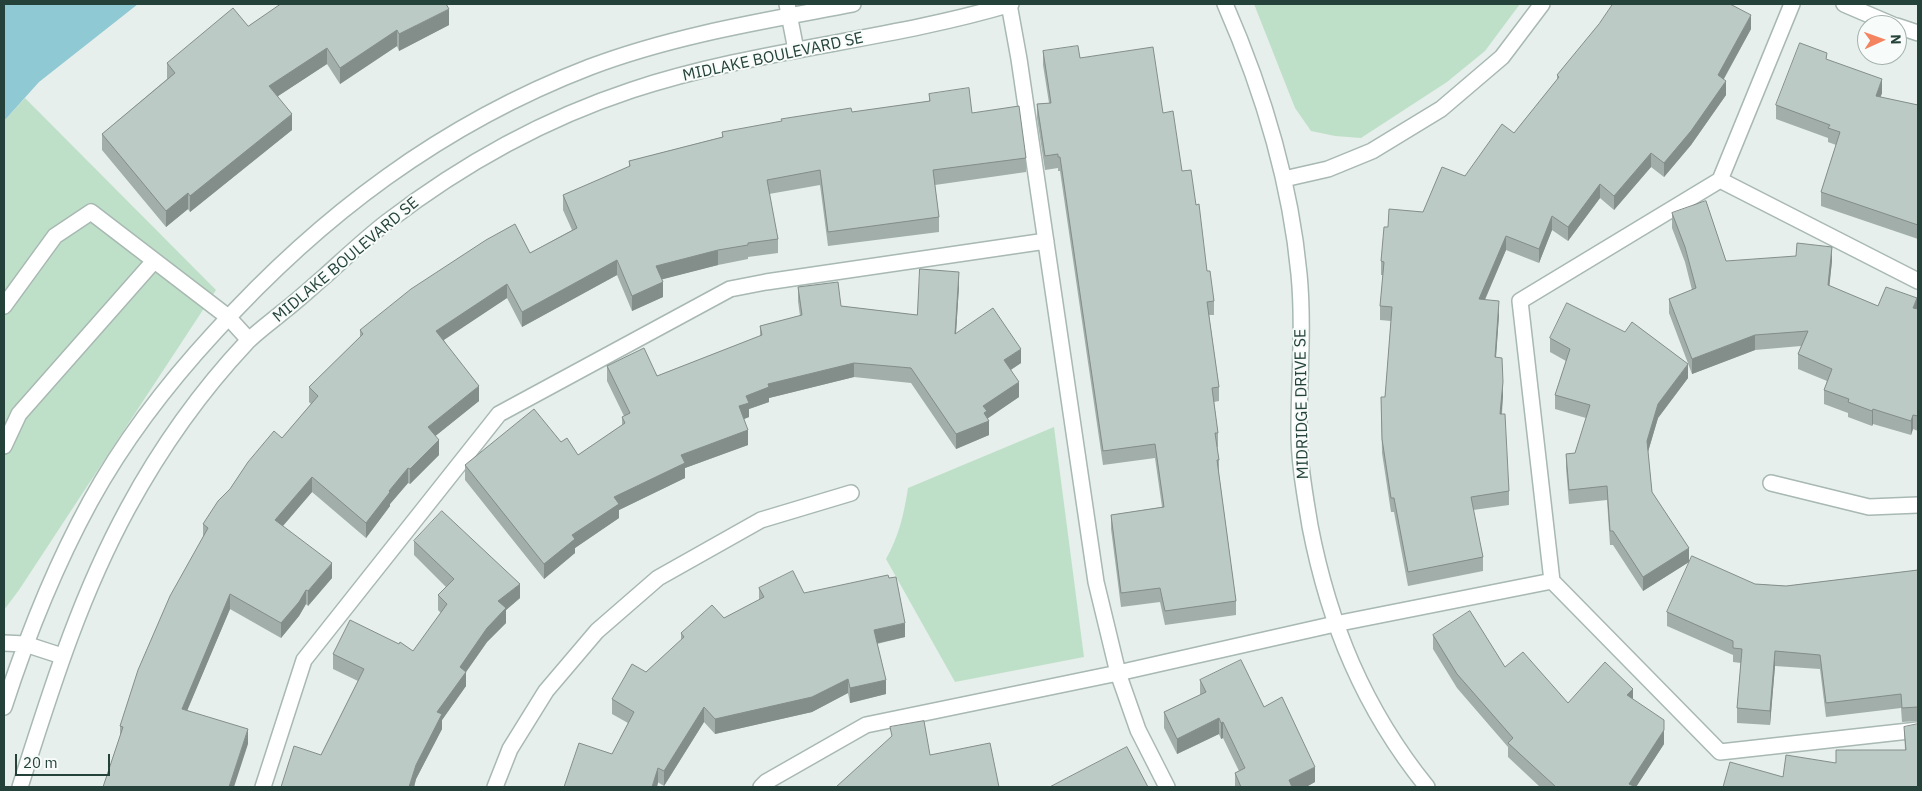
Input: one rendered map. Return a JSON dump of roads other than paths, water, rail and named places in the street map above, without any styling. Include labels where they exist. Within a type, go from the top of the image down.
[{"type":"street","points":[[4,708],[25,644],[44,595],[66,546],[91,499],[111,467],[154,404],[228,317],[276,268],[330,220],[372,186],[425,150],[480,118],[534,90],[591,67],[649,47],[788,9],[853,4]]},
{"type":"street","points":[[1010,4],[1096,582],[1118,673],[1138,730],[1167,787]]},
{"type":"street","name":"MIDLAKE BOULEVARD SE","points":[[20,787],[62,656],[81,605],[129,505],[184,419],[249,340],[385,224],[430,191],[476,162],[525,135],[575,112],[629,91],[731,62],[898,32],[954,20],[1010,4]]},
{"type":"street","name":"MIDRIDGE DRIVE SE","points":[[1225,4],[1274,135],[1292,220],[1299,276],[1301,380],[1299,432],[1304,490],[1316,554],[1335,624],[1364,692],[1384,728],[1427,787]]},
{"type":"street","points":[[1284,179],[1328,169],[1372,151],[1441,109],[1502,57],[1542,4]]},
{"type":"street","points":[[1792,4],[1720,180],[1520,301],[1552,581],[1720,752],[1918,730]]},
{"type":"street","points":[[1844,4],[1869,15]]},
{"type":"street","points":[[788,9],[796,50]]},
{"type":"street","points":[[1720,180],[1918,281]]},
{"type":"street","points":[[4,306],[55,236],[91,212],[228,317],[249,340]]},
{"type":"street","points":[[262,787],[304,660],[500,414],[730,289],[766,282],[1046,242]]},
{"type":"street","points":[[4,446],[19,414],[154,260]]},
{"type":"street","points":[[1771,482],[1869,507],[1918,506]]},
{"type":"street","points":[[495,787],[510,749],[546,690],[597,631],[658,578],[761,520],[851,493]]},
{"type":"street","points":[[761,787],[766,782],[866,725],[1118,673],[1335,624],[1552,581]]},
{"type":"street","points":[[4,643],[25,644],[62,656]]},
{"type":"water","points":[[4,4],[138,4],[39,82],[4,121]]}]
